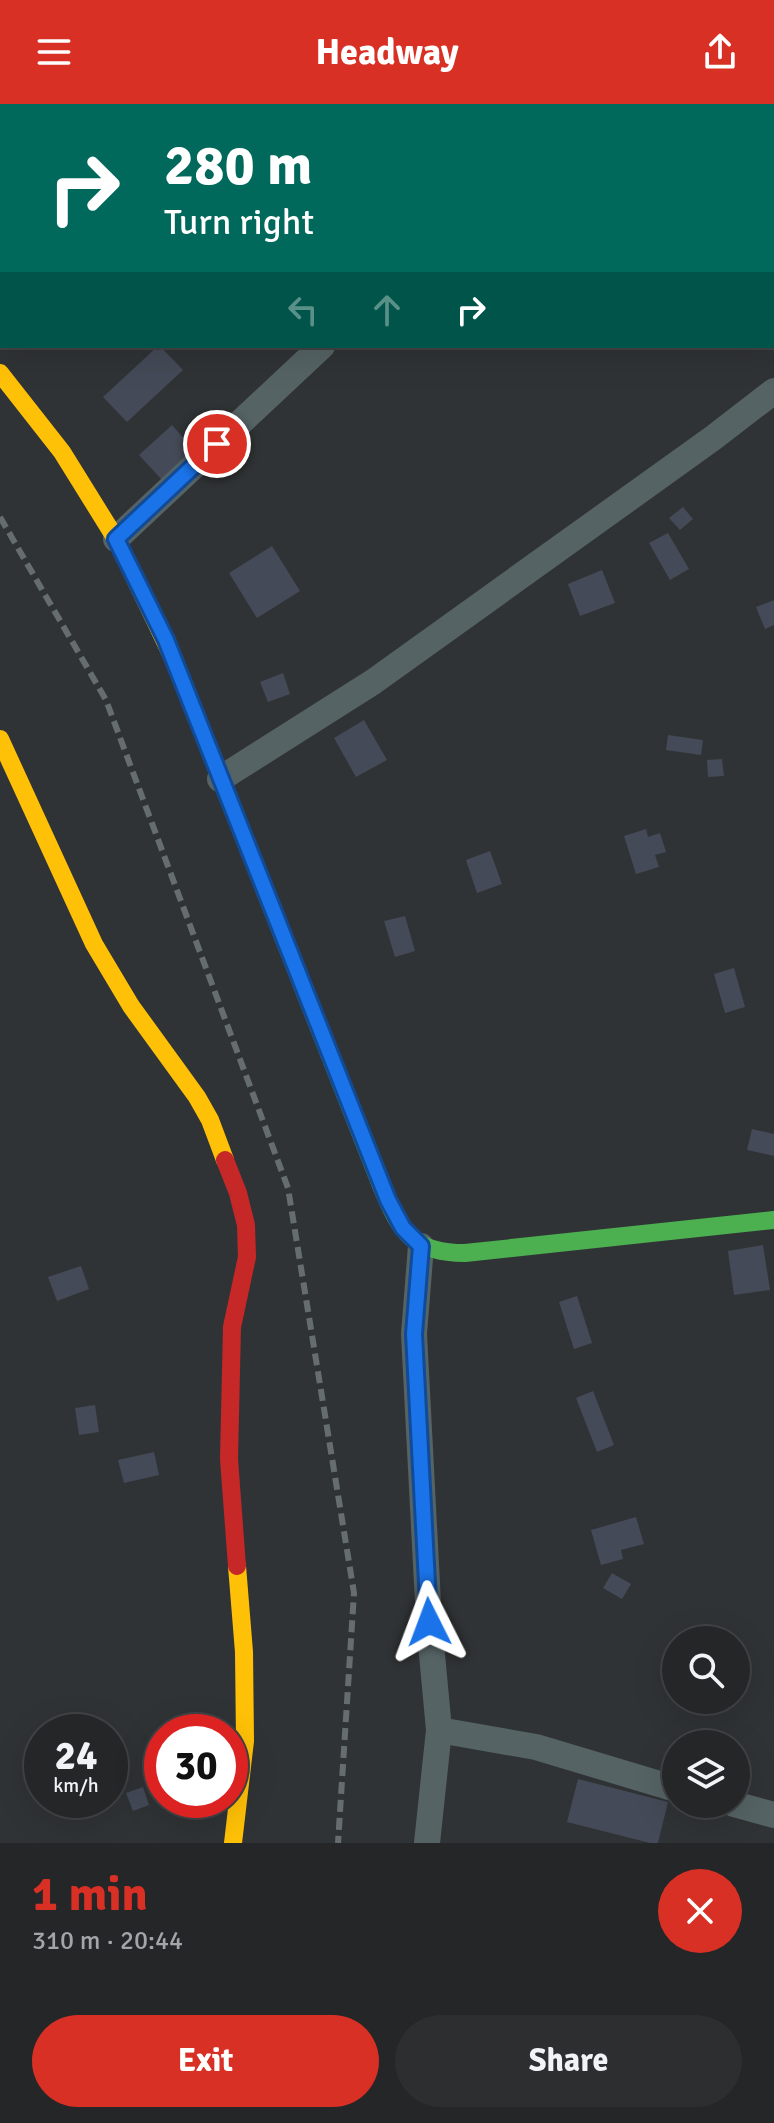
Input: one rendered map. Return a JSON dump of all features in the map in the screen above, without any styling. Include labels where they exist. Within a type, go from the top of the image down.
[{"type":"street","points":[[116,539],[320,348]]},
{"type":"street","points":[[0,373],[62,452],[116,539],[166,640],[388,1200],[403,1228],[421,1246],[442,1252],[465,1253],[774,1220]]},
{"type":"street","points":[[220,779],[411,655],[675,466],[774,391]]},
{"type":"street","points":[[0,739],[94,944],[131,1006],[197,1097],[210,1120],[238,1193],[246,1225],[247,1257],[232,1327],[229,1459],[244,1652],[245,1726],[233,1843]]},
{"type":"street","points":[[421,1246],[414,1334],[429,1622],[439,1730],[427,1843]]},
{"type":"street","points":[[439,1730],[536,1747],[662,1785]]},
{"type":"street","points":[[750,1808],[774,1815]]},
{"type":"building","points":[[156,348],[162,348],[183,370],[127,422],[103,397]]},
{"type":"building","points":[[172,425],[194,450],[162,480],[139,455]]},
{"type":"building","points":[[683,507],[693,519],[680,530],[669,518]]},
{"type":"building","points":[[668,533],[689,569],[670,580],[649,543]]},
{"type":"building","points":[[272,546],[300,591],[257,618],[229,573]]},
{"type":"building","points":[[602,570],[615,603],[580,616],[568,584]]},
{"type":"building","points":[[774,600],[774,625],[765,629],[756,607]]},
{"type":"building","points":[[283,673],[290,694],[268,702],[260,682]]},
{"type":"building","points":[[364,720],[387,760],[356,777],[334,738]]},
{"type":"building","points":[[668,735],[703,740],[701,755],[666,750]]},
{"type":"building","points":[[722,759],[724,776],[708,777],[707,760]]},
{"type":"building","points":[[646,829],[648,837],[660,833],[666,852],[655,855],[659,867],[636,874],[624,836]]},
{"type":"building","points":[[490,851],[502,884],[477,893],[466,860]]},
{"type":"building","points":[[405,916],[415,951],[395,957],[384,921]]},
{"type":"building","points":[[734,968],[745,1007],[725,1013],[714,974]]},
{"type":"building","points":[[752,1129],[774,1134],[774,1156],[747,1150]]},
{"type":"building","points":[[763,1245],[770,1290],[734,1295],[728,1251]]},
{"type":"building","points":[[81,1266],[89,1289],[57,1301],[48,1277]]},
{"type":"building","points":[[577,1296],[592,1343],[574,1349],[559,1302]]},
{"type":"building","points":[[593,1391],[614,1445],[597,1452],[576,1398]]},
{"type":"building","points":[[95,1405],[99,1432],[79,1435],[75,1408]]},
{"type":"building","points":[[154,1452],[159,1475],[124,1483],[118,1460]]},
{"type":"building","points":[[636,1517],[644,1544],[621,1550],[623,1559],[601,1565],[591,1530]]},
{"type":"building","points":[[612,1573],[631,1584],[622,1599],[603,1588]]},
{"type":"building","points":[[578,1779],[662,1800],[664,1818],[658,1843],[567,1822]]},
{"type":"building","points":[[143,1787],[144,1807],[133,1811],[128,1792]]},
{"type":"railway","points":[[0,517],[106,700],[288,1188],[354,1593],[338,1843]]},
{"type":"traffic: fast","points":[[173,658],[382,1188],[396,1217],[411,1237],[433,1249],[465,1253],[774,1220]]},
{"type":"traffic: slow","points":[[0,373],[62,452],[116,539],[173,658]]},
{"type":"traffic: slow","points":[[0,739],[94,944],[131,1006],[197,1097],[210,1120],[225,1160]]},
{"type":"traffic: slow","points":[[233,1843],[245,1741],[244,1652],[237,1566]]},
{"type":"traffic: jam","points":[[225,1160],[246,1225],[247,1257],[232,1327],[229,1459],[237,1566]]},
{"type":"route","points":[[217,444],[116,539],[166,640],[388,1200],[403,1228],[421,1246],[414,1334],[429,1622]]}]
